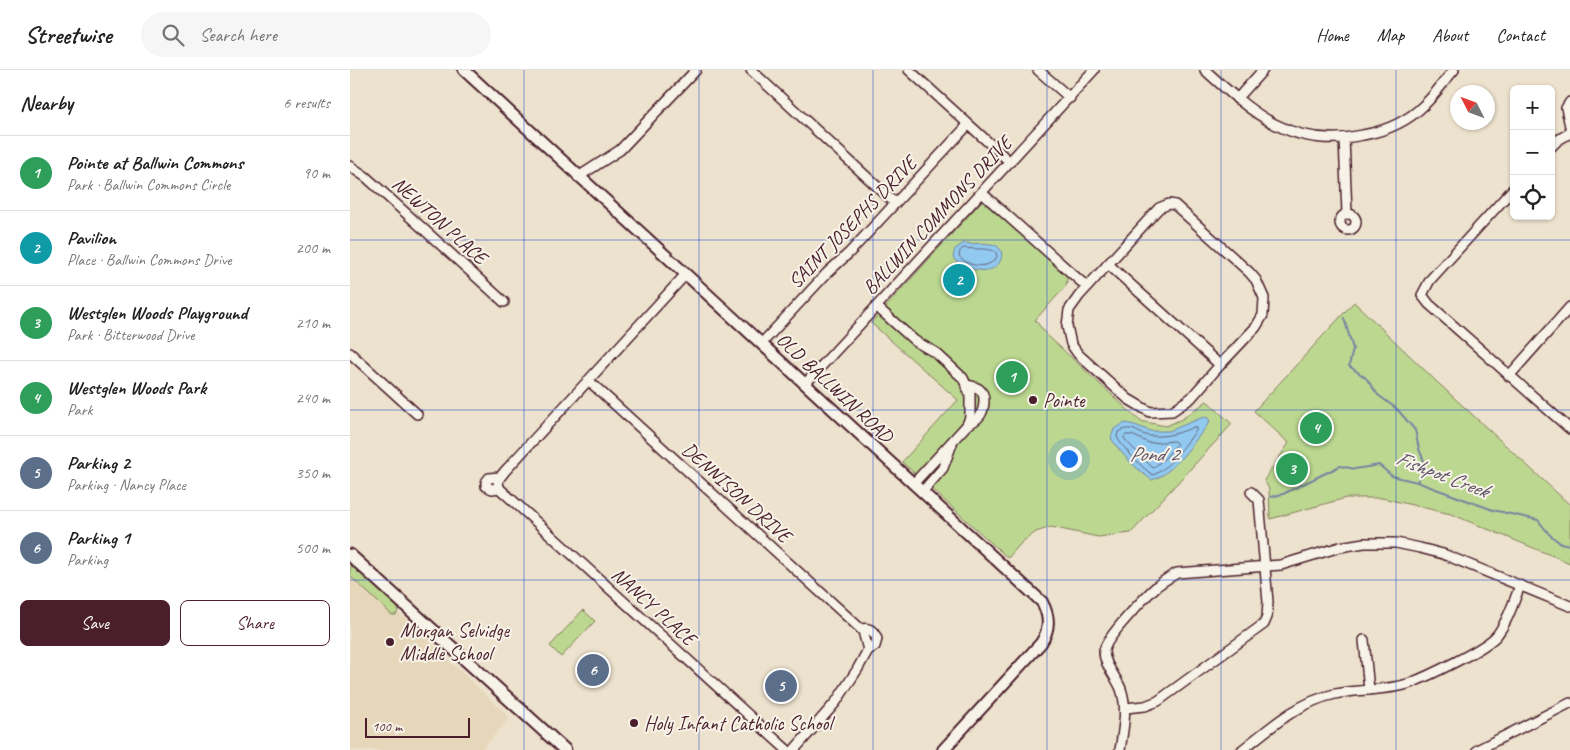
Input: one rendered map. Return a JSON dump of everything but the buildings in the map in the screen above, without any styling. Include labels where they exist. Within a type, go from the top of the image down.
[{"type":"main road","points":[[350,555],[564,750]]},
{"type":"street","name":"OLD BALLWIN ROAD","points":[[464,70],[578,177],[762,343],[1042,602],[1049,617],[1047,634],[1041,643],[943,750]]},
{"type":"street","points":[[578,177],[620,150],[696,70]]},
{"type":"street","points":[[751,70],[894,203]]},
{"type":"street","points":[[909,70],[1010,162]]},
{"type":"street","points":[[1038,70],[1070,98]]},
{"type":"street","name":"BALLWIN COMMONS DRIVE","points":[[805,384],[1094,70]]},
{"type":"street","points":[[1205,70],[1258,115],[1288,130],[1310,137],[1344,138],[1372,134],[1396,124],[1425,105],[1454,70]]},
{"type":"street","points":[[1237,99],[1263,70]]},
{"type":"street","points":[[1570,102],[1566,108],[1570,126]]},
{"type":"street","name":"SAINT JOSEPHS DRIVE","points":[[762,343],[968,125]]},
{"type":"street","points":[[1555,143],[1570,133]]},
{"type":"street","points":[[1344,138],[1347,214]]},
{"type":"street","name":"NEWTON PLACE","points":[[350,166],[373,183],[504,302]]},
{"type":"street","points":[[1510,192],[1430,280],[1422,295],[1429,304],[1570,429]]},
{"type":"street","points":[[982,193],[1087,287]]},
{"type":"street","points":[[1169,204],[1174,205],[1249,272],[1262,289],[1264,298],[1263,315],[1256,327],[1191,398],[1172,411],[1150,412],[1128,399],[1085,360],[1071,344],[1066,326],[1067,317],[1074,303],[1108,264],[1159,208],[1169,204]]},
{"type":"street","points":[[1108,264],[1220,365]]},
{"type":"street","name":"NANCY PLACE","points":[[686,274],[500,477],[499,488],[787,750]]},
{"type":"street","points":[[877,307],[915,341],[936,353],[963,378],[970,394],[967,425]]},
{"type":"street","points":[[1509,376],[1570,307]]},
{"type":"street","points":[[350,353],[417,414]]},
{"type":"street","name":"DENNISON DRIVE","points":[[589,381],[865,635],[868,650],[857,670],[836,702],[794,750]]},
{"type":"street","points":[[914,483],[967,425],[983,413],[983,394],[980,389],[967,385]]},
{"type":"street","points":[[923,491],[944,468],[952,442]]},
{"type":"street","points":[[1124,708],[1145,706],[1158,701],[1264,624],[1268,610],[1259,500],[1251,492]]},
{"type":"street","points":[[1120,750],[1124,708],[1121,690],[1105,658],[1104,647],[1111,636],[1152,591],[1177,573],[1264,567],[1292,563],[1340,547],[1364,543],[1396,543],[1443,554],[1570,606]]},
{"type":"street","points":[[1242,750],[1289,714],[1310,702],[1335,694],[1396,687],[1413,682],[1489,644],[1506,622],[1520,586]]},
{"type":"street","points":[[1364,640],[1369,690]]},
{"type":"street","points":[[1477,750],[1570,704]]},
{"type":"shaded area","name":"Morgan Selvidge Middle School","points":[[350,567],[510,718],[481,750],[350,750]]},
{"type":"green space","points":[[982,201],[1068,274],[1066,286],[1035,320],[1048,336],[1140,421],[1166,426],[1182,419],[1207,401],[1232,424],[1131,533],[1098,537],[1051,527],[1036,532],[1022,542],[1008,558],[902,462],[958,400],[871,323]]},
{"type":"green space","points":[[1354,302],[1570,505],[1570,563],[1451,514],[1382,498],[1346,498],[1270,519],[1269,489],[1264,480],[1289,443],[1254,411]]},
{"type":"green space","points":[[350,561],[398,606],[396,615],[392,615],[350,576]]},
{"type":"green space","points":[[583,610],[595,621],[561,657],[550,646]]},
{"type":"water","points":[[964,243],[988,243],[997,246],[1002,253],[1000,262],[997,266],[986,270],[972,269],[961,265],[953,257],[955,249]]},
{"type":"water","name":"Pond 2","points":[[1207,417],[1210,421],[1207,426],[1182,457],[1168,471],[1152,480],[1129,461],[1111,438],[1114,429],[1125,423],[1150,431],[1169,431]]},
{"type":"waterway","points":[[1344,318],[1353,349],[1349,366],[1366,378],[1378,395],[1397,409],[1415,430],[1419,449],[1426,466],[1417,482]]},
{"type":"waterway","name":"Fishpot Creek","points":[[1270,497],[1283,494],[1340,466],[1355,469],[1379,465],[1392,476],[1417,482],[1493,510],[1538,520],[1549,534],[1560,543],[1570,545]]},
{"type":"place","name":"Pavilion","points":[[959,280]]},
{"type":"place","name":"Pointe at Ballwin Commons","points":[[1012,377]]},
{"type":"place","name":"Pointe","points":[[1033,400]]},
{"type":"place","name":"Westglen Woods Park","points":[[1316,428]]},
{"type":"place","name":"Westglen Woods Playground","points":[[1292,469]]},
{"type":"place","name":"Morgan Selvidge Middle School","points":[[390,642]]},
{"type":"place","name":"Parking 1","points":[[593,670]]},
{"type":"place","name":"Parking 2","points":[[781,686]]},
{"type":"place","name":"Holy Infant Catholic School","points":[[634,723]]}]
